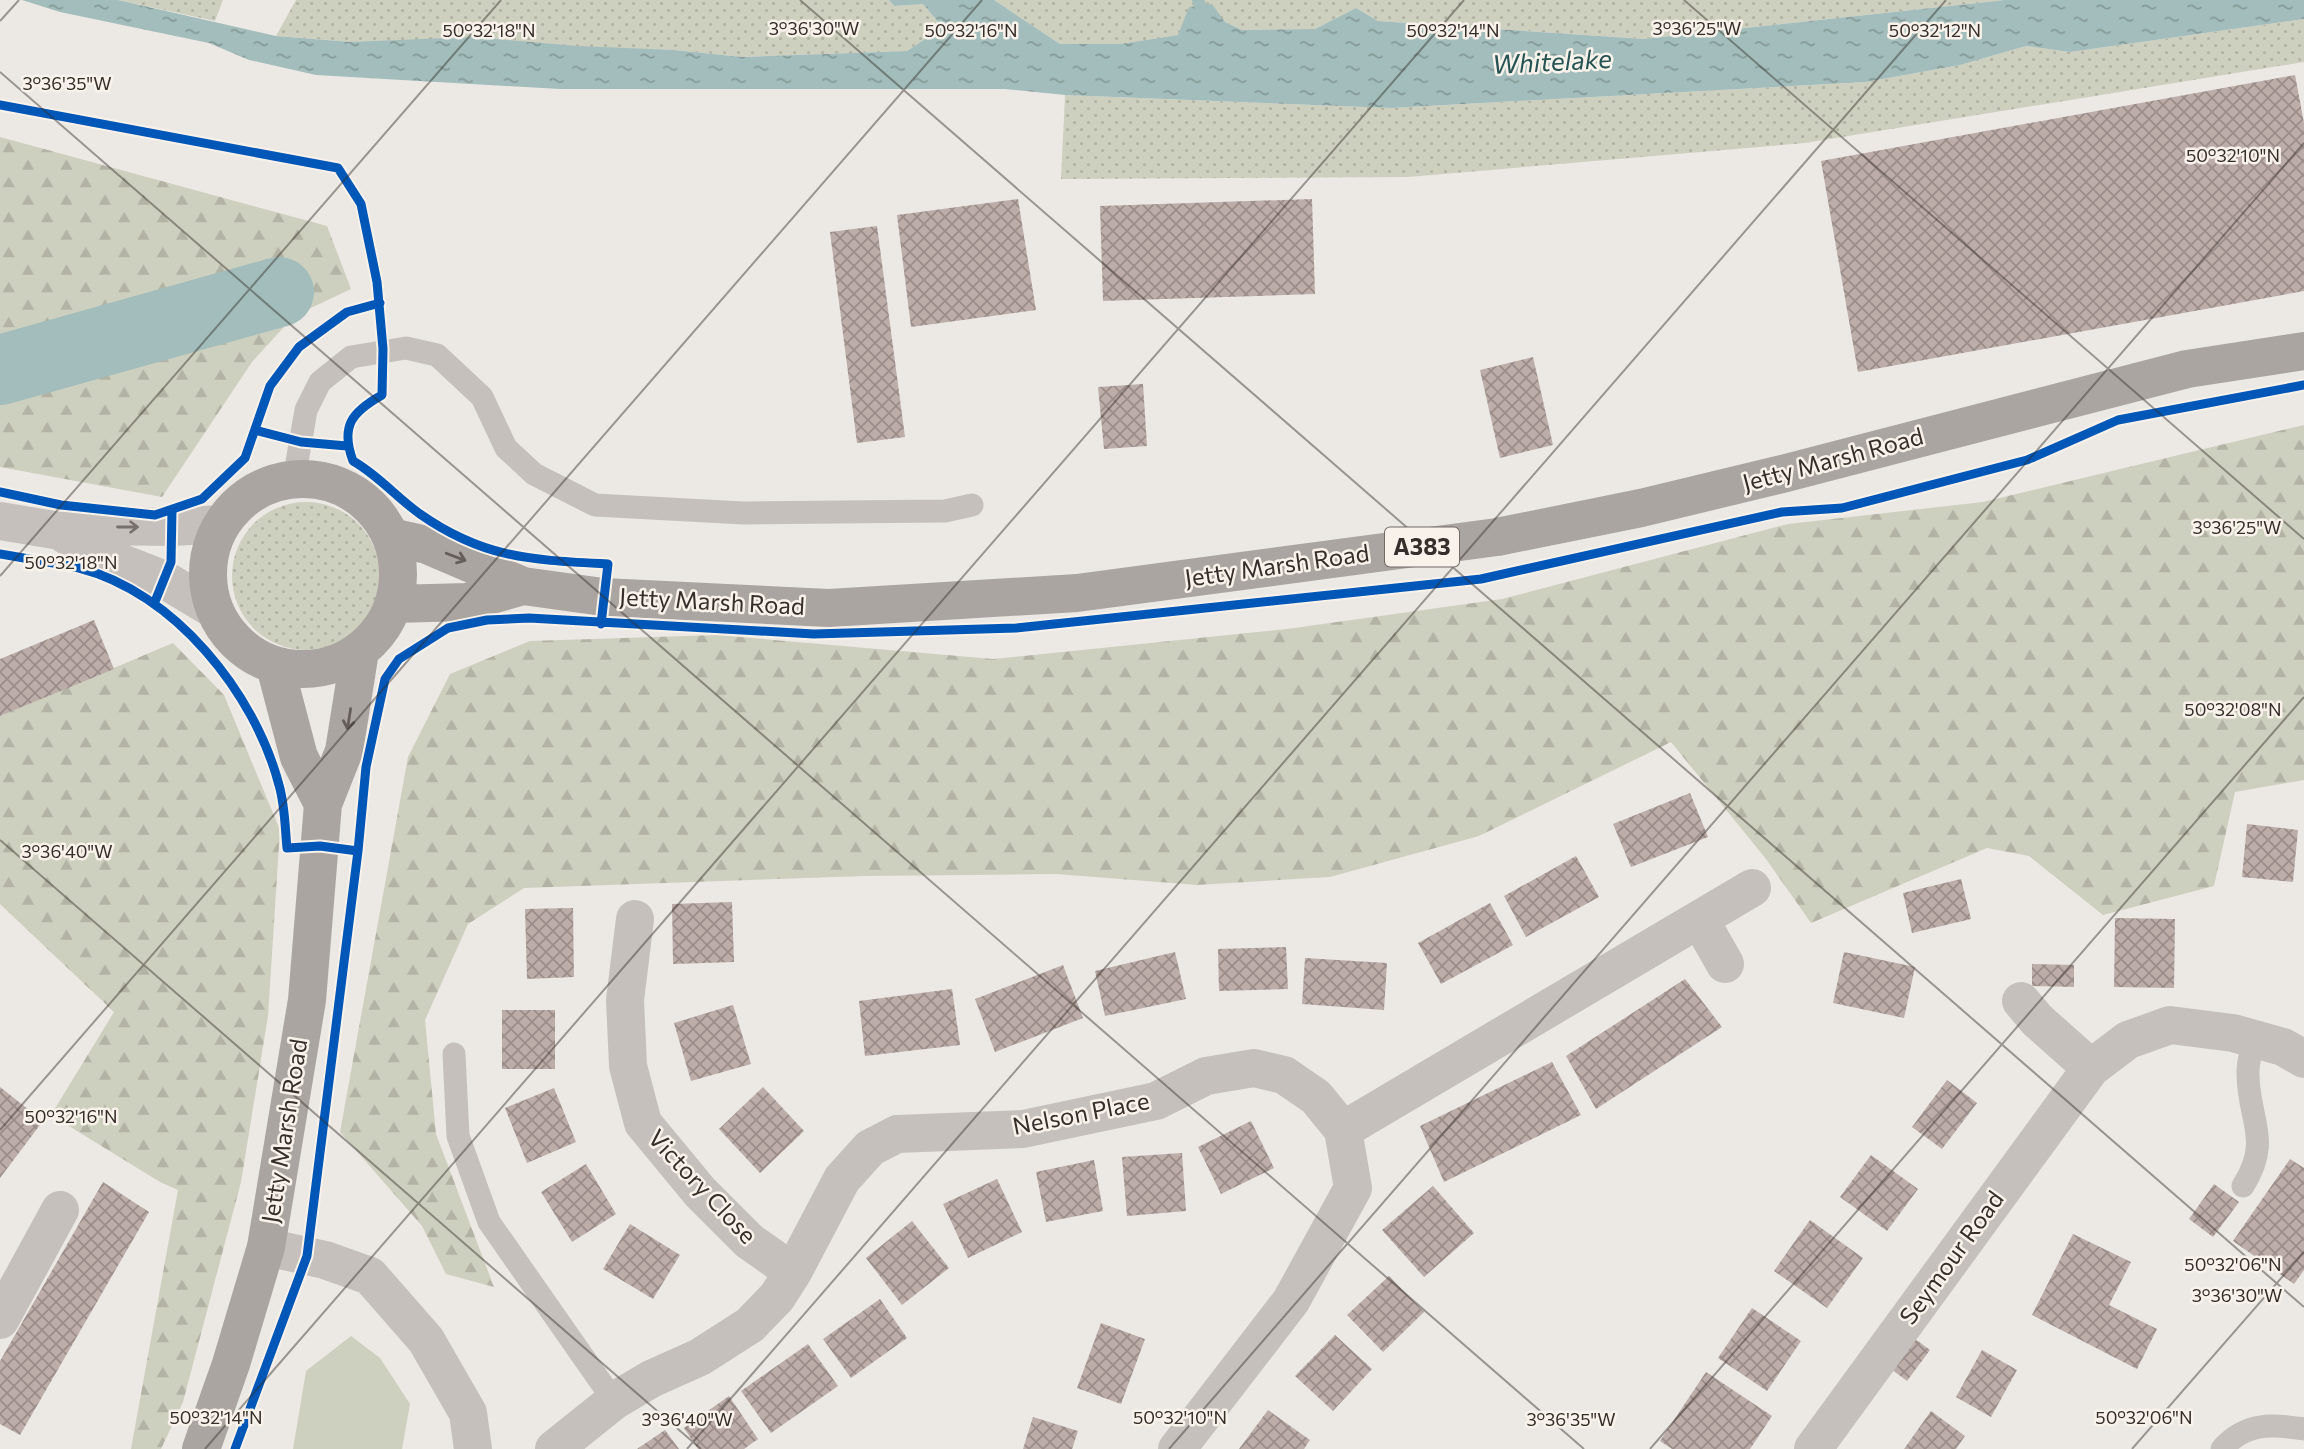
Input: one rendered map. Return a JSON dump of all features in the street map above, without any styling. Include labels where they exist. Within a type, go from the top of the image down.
[{"type":"main road","name":"Jetty Marsh Road","points":[[391,537],[427,545],[523,586],[603,597],[829,608],[1004,599],[1104,589],[1497,537],[1641,508],[1756,480],[2187,369],[2304,351]]},
{"type":"main road","points":[[295,479],[324,481],[352,492],[375,512],[391,537],[398,570],[393,604],[380,630],[360,651],[319,668],[275,666],[238,645],[213,609],[208,566],[221,524],[241,502],[266,486],[295,479]]},
{"type":"main road","name":"Jetty Marsh Road","points":[[393,604],[467,603],[523,586]]},
{"type":"main road","name":"Jetty Marsh Road","points":[[201,1449],[231,1364],[266,1247],[307,1000],[323,804],[344,751],[360,651]]},
{"type":"main road","points":[[275,666],[299,757],[323,804]]},
{"type":"street","points":[[0,522],[61,531],[86,526],[173,527],[221,524]]},
{"type":"street","points":[[61,531],[86,550],[165,580],[213,609]]},
{"type":"street","points":[[1177,1449],[1291,1301],[1353,1188],[1343,1130],[1752,888]]},
{"type":"street","name":"Victory Close","points":[[635,919],[625,1000],[628,1066],[643,1123],[700,1192],[749,1241],[793,1272]]},
{"type":"street","points":[[1700,920],[1725,964]]},
{"type":"street","points":[[2021,1001],[2037,1020],[2091,1068]]},
{"type":"street","name":"Seymour Road","points":[[1813,1449],[2091,1068],[2128,1040],[2170,1025],[2233,1033],[2283,1047],[2304,1059]]},
{"type":"street","name":"Nelson Place","points":[[554,1449],[614,1401],[651,1379],[700,1357],[750,1325],[777,1297],[793,1272],[842,1179],[870,1148],[897,1134],[1023,1129],[1156,1101],[1206,1076],[1254,1068],[1284,1075],[1316,1097],[1343,1130]]},
{"type":"street","points":[[0,1320],[60,1210]]},
{"type":"street","points":[[266,1247],[325,1260],[370,1276],[426,1340],[468,1413],[473,1449]]},
{"type":"lane","points":[[295,479],[306,410],[320,382],[351,357],[406,348],[437,355],[482,397],[506,447],[534,474],[595,505],[743,513],[945,511],[972,505]]},
{"type":"lane","points":[[2243,1186],[2255,1167],[2259,1136],[2248,1070],[2254,1039]]},
{"type":"lane","points":[[454,1055],[458,1136],[489,1222],[614,1401]]},
{"type":"lane","points":[[2222,1449],[2232,1437],[2271,1423],[2304,1429]]},
{"type":"green space","points":[[118,0],[223,0],[215,21]]},
{"type":"green space","points":[[296,0],[889,0],[894,6],[923,4],[939,23],[925,39],[907,51],[742,57],[674,50],[351,42],[276,36]]},
{"type":"green space","points":[[994,0],[2005,0],[1644,39],[1378,21],[1356,8],[1315,29],[1242,30],[1225,22],[1178,35],[1120,44],[1060,44]]},
{"type":"green space","points":[[2304,19],[2304,62],[1805,143],[1408,177],[1061,179],[1065,95],[1391,108],[1866,82],[1960,65],[2026,46],[2070,52]]},
{"type":"green space","points":[[0,137],[327,226],[351,289],[294,316],[252,362],[162,497],[0,467]]},
{"type":"green space","points":[[2304,425],[2304,780],[2235,792],[2214,886],[2103,915],[2029,856],[1987,848],[1811,923],[1766,859],[1671,742],[1479,836],[1330,877],[1197,885],[1056,874],[864,876],[524,888],[468,924],[425,1020],[436,1134],[494,1287],[446,1274],[422,1226],[340,1132],[408,757],[450,674],[530,641],[717,635],[993,659],[1287,629],[1502,599],[1788,524],[1983,502]]},
{"type":"green space","points":[[306,502],[334,508],[358,524],[374,548],[380,576],[374,604],[358,628],[334,644],[306,650],[278,644],[254,628],[238,604],[232,576],[238,548],[254,524],[278,508]]},
{"type":"green space","points":[[173,643],[224,695],[280,830],[268,1016],[241,1182],[183,1402],[161,1449],[131,1449],[178,1190],[160,1182],[51,1115],[114,1012],[0,904],[0,716]]},
{"type":"green space","points":[[351,1336],[380,1358],[410,1404],[402,1449],[293,1449],[306,1371]]},
{"type":"water","name":"Whitelake","points":[[22,0],[118,0],[276,36],[351,42],[472,37],[742,57],[907,51],[925,39],[939,23],[923,4],[894,6],[889,0],[994,0],[1060,44],[1120,44],[1178,35],[1189,7],[1212,4],[1225,22],[1242,30],[1315,29],[1356,8],[1378,21],[1644,39],[2005,0],[2304,0],[2304,19],[2070,52],[2026,46],[1960,65],[1866,82],[1391,108],[1065,95],[1005,89],[560,89],[316,75],[249,60],[209,43],[60,12]]},
{"type":"building","points":[[2295,75],[2304,123],[2304,291],[1858,372],[1821,161]]},
{"type":"building","points":[[1018,199],[1036,310],[911,327],[897,215]]},
{"type":"building","points":[[1312,199],[1315,294],[1103,301],[1100,206]]},
{"type":"building","points":[[877,226],[905,437],[857,443],[830,232]]},
{"type":"building","points":[[1533,357],[1553,445],[1500,458],[1480,370]]},
{"type":"building","points":[[1143,384],[1147,446],[1104,449],[1098,387]]},
{"type":"building","points":[[94,620],[114,669],[0,716],[0,659]]},
{"type":"building","points":[[1690,793],[1708,837],[1631,867],[1613,824]]},
{"type":"building","points":[[2247,824],[2298,830],[2293,882],[2242,877]]},
{"type":"building","points":[[1576,856],[1599,897],[1526,937],[1504,896]]},
{"type":"building","points":[[1961,879],[1971,919],[1912,933],[1903,893]]},
{"type":"building","points":[[732,902],[734,962],[673,964],[672,904]]},
{"type":"building","points":[[1490,903],[1513,945],[1441,984],[1418,943]]},
{"type":"building","points":[[573,908],[574,977],[527,979],[525,909]]},
{"type":"building","points":[[2115,918],[2175,919],[2174,988],[2114,987]]},
{"type":"building","points":[[1286,947],[1288,989],[1219,991],[1218,949]]},
{"type":"building","points":[[1175,952],[1186,999],[1105,1016],[1095,971]]},
{"type":"building","points":[[1844,952],[1915,967],[1904,1018],[1833,1003]]},
{"type":"building","points":[[1305,958],[1387,963],[1384,1010],[1302,1004]]},
{"type":"building","points":[[2032,964],[2074,965],[2074,987],[2032,986]]},
{"type":"building","points":[[1063,965],[1083,1018],[995,1052],[975,999]]},
{"type":"building","points":[[1685,979],[1722,1027],[1596,1109],[1566,1056]]},
{"type":"building","points":[[952,989],[960,1045],[865,1056],[859,1001]]},
{"type":"building","points":[[733,1005],[751,1064],[691,1081],[674,1023]]},
{"type":"building","points":[[502,1010],[555,1010],[555,1069],[502,1069]]},
{"type":"building","points":[[1552,1062],[1581,1115],[1444,1182],[1420,1126]]},
{"type":"building","points":[[1947,1080],[1977,1103],[1942,1149],[1912,1127]]},
{"type":"building","points":[[0,1087],[43,1121],[0,1178]]},
{"type":"building","points":[[763,1087],[804,1131],[760,1173],[719,1129]]},
{"type":"building","points":[[554,1088],[576,1142],[527,1163],[505,1108]]},
{"type":"building","points":[[1251,1121],[1274,1168],[1221,1194],[1198,1147]]},
{"type":"building","points":[[1182,1153],[1186,1211],[1127,1216],[1122,1157]]},
{"type":"building","points":[[1871,1155],[1918,1189],[1887,1231],[1840,1197]]},
{"type":"building","points":[[2290,1159],[2304,1168],[2304,1270],[2294,1284],[2233,1241]]},
{"type":"building","points":[[1094,1160],[1103,1211],[1046,1222],[1036,1172]]},
{"type":"building","points":[[586,1164],[616,1214],[572,1242],[541,1192]]},
{"type":"building","points":[[997,1179],[1022,1232],[968,1258],[943,1204]]},
{"type":"building","points":[[103,1182],[149,1212],[20,1435],[0,1424],[0,1361]]},
{"type":"building","points":[[2214,1184],[2239,1202],[2213,1237],[2189,1219]]},
{"type":"building","points":[[1433,1186],[1474,1233],[1424,1277],[1382,1230]]},
{"type":"building","points":[[1810,1220],[1863,1258],[1827,1308],[1774,1271]]},
{"type":"building","points":[[912,1221],[949,1268],[902,1305],[866,1258]]},
{"type":"building","points":[[630,1224],[680,1255],[653,1299],[603,1269]]},
{"type":"building","points":[[2073,1234],[2131,1262],[2109,1305],[2157,1329],[2137,1369],[2032,1315]]},
{"type":"building","points":[[1389,1276],[1424,1312],[1383,1352],[1347,1315]]},
{"type":"building","points":[[880,1299],[907,1338],[851,1378],[823,1339]]},
{"type":"building","points":[[1752,1308],[1801,1341],[1767,1391],[1718,1358]]},
{"type":"building","points":[[1101,1323],[1145,1339],[1121,1404],[1077,1388]]},
{"type":"building","points":[[1335,1335],[1372,1369],[1333,1411],[1295,1376]]},
{"type":"building","points":[[1914,1338],[1930,1350],[1907,1381],[1891,1369]]},
{"type":"building","points":[[808,1344],[838,1386],[771,1433],[741,1391]]},
{"type":"building","points":[[1982,1350],[2017,1370],[1991,1417],[1956,1397]]},
{"type":"building","points":[[1706,1372],[1772,1416],[1750,1449],[1672,1449],[1660,1441]]},
{"type":"building","points":[[729,1396],[758,1439],[744,1449],[698,1449],[684,1428]]},
{"type":"building","points":[[1268,1410],[1310,1440],[1304,1449],[1239,1449]]},
{"type":"building","points":[[1931,1411],[1965,1436],[1956,1449],[1904,1449]]},
{"type":"building","points":[[1033,1417],[1078,1431],[1072,1449],[1023,1449]]},
{"type":"building","points":[[665,1430],[679,1449],[637,1449]]},
{"type":"waterway","points":[[1198,0],[1206,21]]},
{"type":"waterway","points":[[0,370],[279,292]]},
{"type":"cycle path","points":[[0,105],[338,168],[361,204],[377,282],[383,349],[382,395],[363,408],[351,421],[348,438],[353,461],[443,529],[488,549],[532,558],[608,564],[601,624]]},
{"type":"cycle path","points":[[0,492],[61,505],[155,515],[202,499],[245,458],[270,386],[299,347],[347,312],[380,303]]},
{"type":"cycle path","points":[[235,1449],[307,1256],[358,851],[366,767],[385,679],[399,659],[448,628],[487,620],[529,618],[814,634],[1016,628],[1481,579],[1782,512],[1842,508],[2027,460],[2118,420],[2304,385]]},
{"type":"cycle path","points":[[255,430],[301,442],[347,446]]},
{"type":"cycle path","points":[[154,604],[171,562],[172,510]]},
{"type":"cycle path","points":[[0,554],[79,568],[114,580],[147,599],[178,623],[206,651],[251,716],[279,785],[287,848],[320,846],[358,851]]}]
